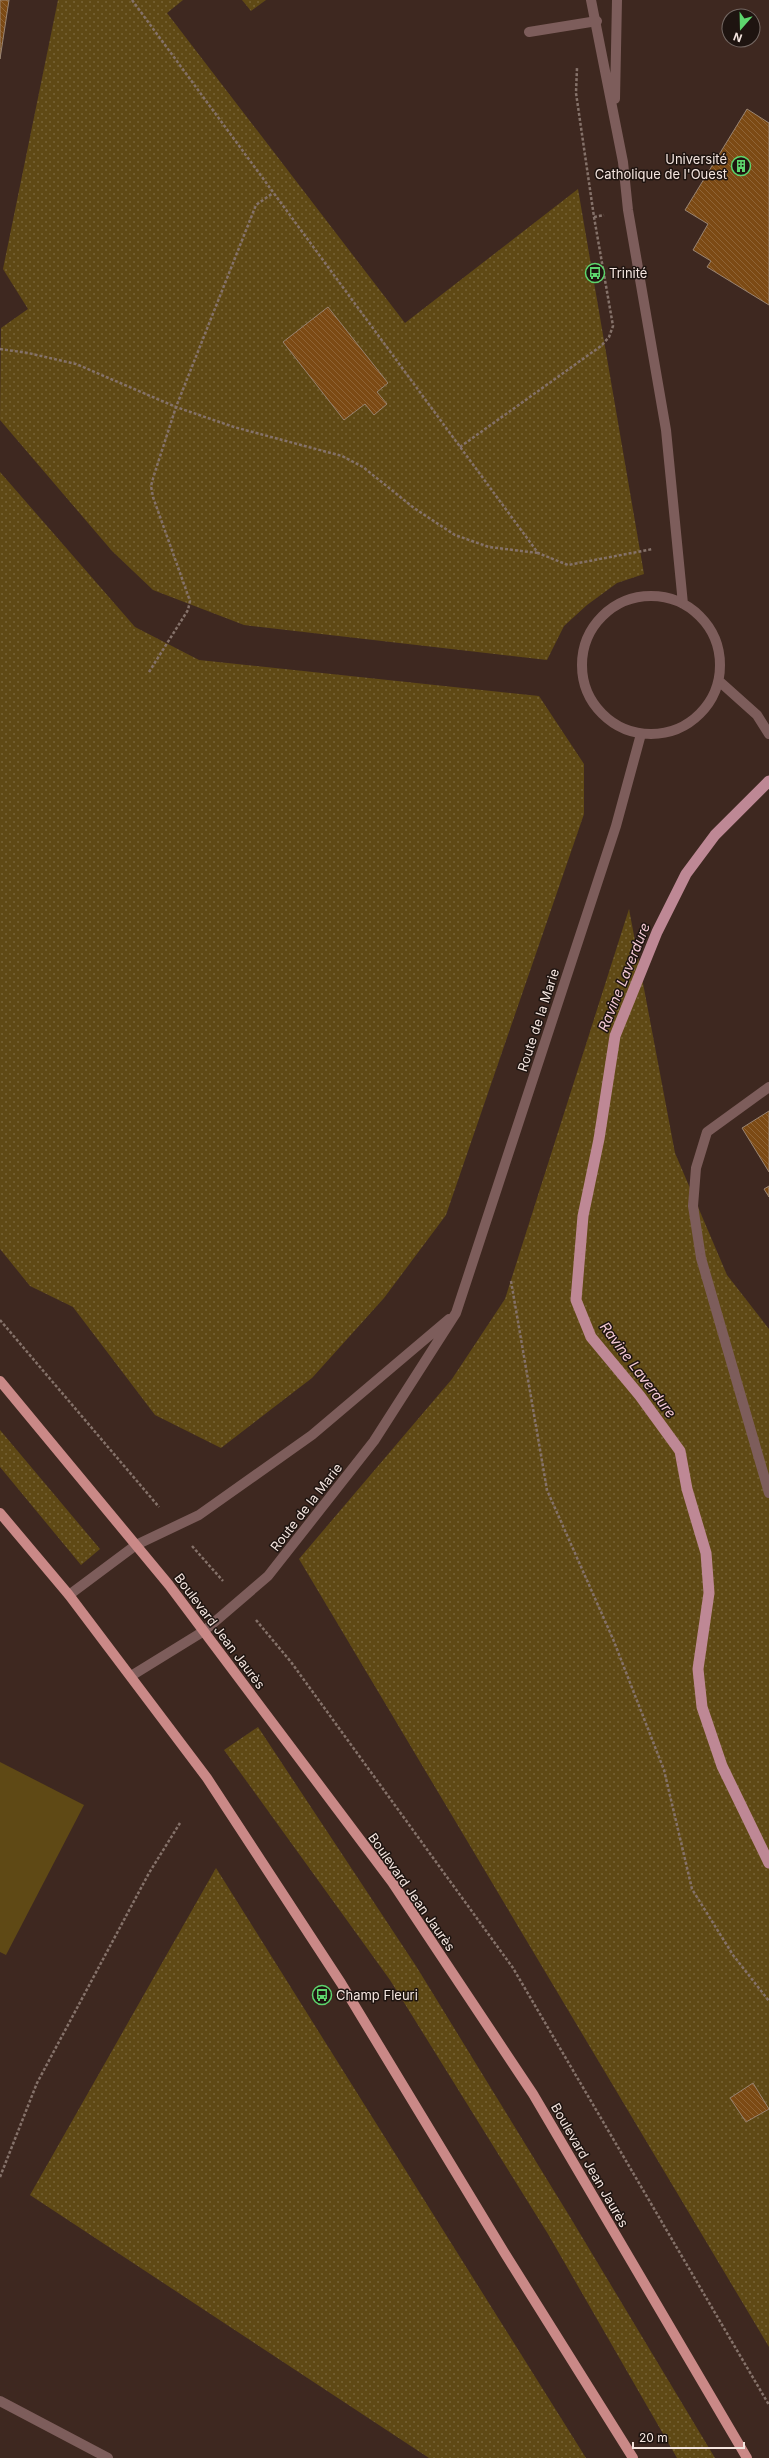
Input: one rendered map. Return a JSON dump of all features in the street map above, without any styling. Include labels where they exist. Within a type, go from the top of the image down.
[{"type":"main road","name":"Boulevard Jean Jaurès","points":[[0,1381],[136,1545],[204,1631],[392,1882],[534,2094],[747,2458]]},
{"type":"main road","points":[[0,1513],[69,1595],[207,1778],[341,1983],[504,2252],[633,2458]]},
{"type":"street","points":[[591,0],[597,21],[666,430],[683,604]]},
{"type":"street","points":[[597,21],[599,0]]},
{"type":"street","points":[[614,121],[617,0]]},
{"type":"street","points":[[529,32],[597,21]]},
{"type":"street","points":[[642,596],[664,597],[683,604],[701,617],[715,636],[720,658],[719,681],[712,700],[693,720],[681,728],[662,734],[641,734],[618,726],[600,712],[587,692],[582,669],[584,648],[596,624],[605,613],[622,602],[642,596]]},
{"type":"street","points":[[719,681],[757,715],[769,734]]},
{"type":"street","name":"Route de la Marie","points":[[131,1676],[204,1631],[268,1576],[374,1442],[456,1313],[616,826],[641,734]]},
{"type":"street","points":[[769,1087],[707,1132],[696,1168],[693,1206],[701,1258],[769,1492]]},
{"type":"street","points":[[69,1595],[136,1545],[199,1515],[312,1435],[456,1313]]},
{"type":"street","points":[[0,2401],[108,2458]]},
{"type":"path","points":[[132,0],[538,553]]},
{"type":"path","points":[[460,447],[601,346],[609,337],[613,326],[594,217],[576,93],[578,60],[575,24]]},
{"type":"path","points":[[149,672],[188,610],[190,601],[151,486],[176,407],[256,205],[274,193]]},
{"type":"path","points":[[0,349],[28,353],[76,364],[176,407],[234,427],[342,456],[363,467],[414,508],[455,535],[489,547],[538,553],[568,565],[677,544]]},
{"type":"path","points":[[511,1281],[547,1490],[613,1639],[664,1770],[692,1889],[733,1955],[769,2001]]},
{"type":"path","points":[[0,1320],[291,1662],[513,1968],[769,2405]]},
{"type":"path","points":[[0,2177],[38,2083],[149,1873],[180,1823]]},
{"type":"shaded area","points":[[58,0],[183,0],[167,13],[405,323],[578,189],[644,574],[617,583],[587,605],[564,626],[547,660],[244,625],[153,590],[112,551],[0,420],[1,328],[28,309],[3,269]]},
{"type":"shaded area","points":[[242,0],[266,0],[251,11]]},
{"type":"shaded area","points":[[0,472],[135,627],[199,660],[539,696],[584,764],[584,814],[446,1215],[384,1298],[312,1378],[221,1448],[155,1415],[73,1307],[30,1286],[0,1249]]},
{"type":"shaded area","points":[[629,909],[675,1153],[727,1275],[769,1329],[769,2347],[299,1559],[452,1379],[505,1299]]},
{"type":"shaded area","points":[[0,1430],[100,1549],[81,1565],[0,1467]]},
{"type":"shaded area","points":[[258,1727],[416,1966],[570,2217],[715,2458],[677,2458],[548,2234],[390,1980],[224,1750]]},
{"type":"shaded area","points":[[0,1762],[84,1805],[6,1955],[0,1952]]},
{"type":"shaded area","points":[[216,1868],[586,2458],[429,2458],[30,2195]]},
{"type":"building","points":[[0,0],[9,0],[0,59]]},
{"type":"building","name":"Université Catholique de l'Ouest","points":[[747,109],[769,123],[769,305],[707,267],[711,261],[693,250],[708,224],[685,210]]},
{"type":"building","points":[[328,307],[388,383],[377,392],[387,404],[374,415],[365,404],[344,420],[283,342]]},
{"type":"building","points":[[769,1111],[769,1172],[742,1128]]},
{"type":"building","points":[[769,1186],[769,1197],[764,1189]]},
{"type":"building","points":[[753,2083],[769,2109],[746,2122],[730,2098]]},
{"type":"waterway","name":"Ravine Laverdure","points":[[769,781],[715,835],[686,874],[657,932],[615,1036],[599,1139],[583,1216],[576,1300],[591,1337],[640,1396],[680,1451],[687,1489],[706,1553],[709,1593],[698,1669],[702,1707],[722,1766],[769,1863]]},
{"type":"place","name":"Université Catholique de l'Ouest","points":[[741,166]]},
{"type":"place","name":"Trinité","points":[[595,273]]},
{"type":"place","name":"Champ Fleuri","points":[[322,1995]]}]
